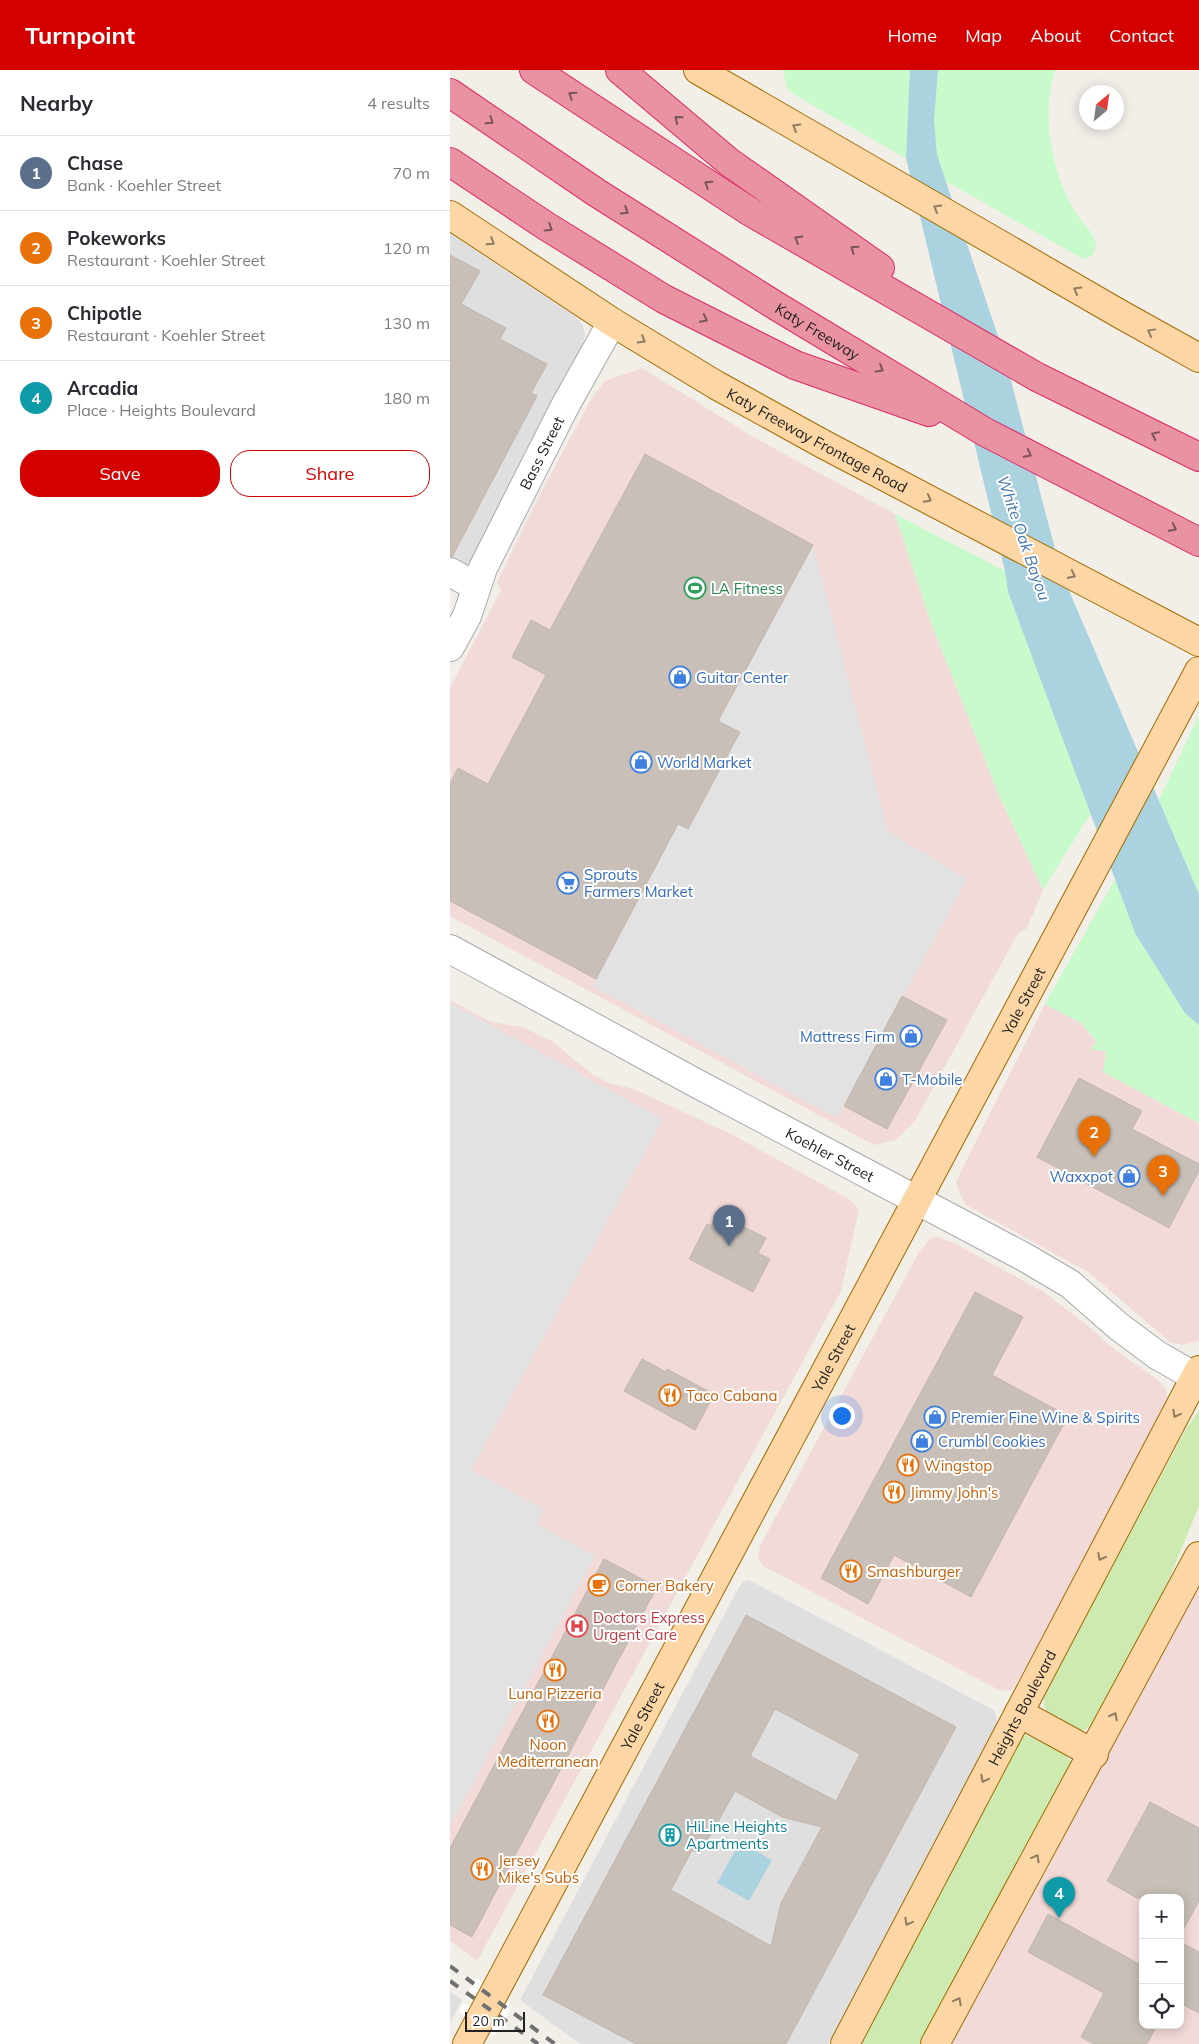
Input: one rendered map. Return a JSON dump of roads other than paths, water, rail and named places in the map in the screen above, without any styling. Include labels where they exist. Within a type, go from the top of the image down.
[{"type":"highway","points":[[534,70],[749,211],[1037,377],[1199,457]]},
{"type":"highway","points":[[620,70],[729,162],[1037,377]]},
{"type":"highway","name":"Katy Freeway","points":[[450,93],[596,192],[778,308],[985,432],[1199,542]]},
{"type":"highway","points":[[450,162],[546,226],[664,299],[795,365],[985,432]]},
{"type":"main road","points":[[702,72],[1199,358]]},
{"type":"main road","name":"Katy Freeway Frontage Road","points":[[450,215],[612,322],[716,385],[823,444],[1199,642]]},
{"type":"main road","name":"Yale Street","points":[[467,2044],[1199,671]]},
{"type":"main road","name":"Heights Boulevard","points":[[844,2044],[1198,1375]]},
{"type":"main road","points":[[935,2044],[1094,1754],[1199,1556]]},
{"type":"main road","points":[[1019,1713],[1094,1754]]},
{"type":"street","name":"Bass Street","points":[[450,647],[467,616],[482,568],[612,322]]},
{"type":"street","points":[[450,572],[475,586]]},
{"type":"street","name":"Koehler Street","points":[[450,949],[694,1082],[1026,1258],[1070,1284],[1118,1326],[1150,1350],[1198,1375]]},
{"type":"water","name":"White Oak Bayou","points":[[910,70],[938,70],[934,120],[937,155],[1004,354],[1061,572],[1199,894],[1199,1025],[1185,1013],[1135,933],[1008,592],[1005,571],[906,158]]},
{"type":"water","points":[[740,1842],[772,1860],[749,1901],[717,1883]]},
{"type":"railway","points":[[450,1966],[555,2044]]},
{"type":"railway","points":[[450,1981],[538,2044]]},
{"type":"place","name":"LA Fitness","points":[[695,588]]},
{"type":"place","name":"Guitar Center","points":[[680,677]]},
{"type":"place","name":"World Market","points":[[641,762]]},
{"type":"place","name":"Sprouts Farmers Market","points":[[568,883]]},
{"type":"place","name":"Mattress Firm","points":[[911,1036]]},
{"type":"place","name":"T-Mobile","points":[[886,1079]]},
{"type":"place","name":"Pokeworks","points":[[1094,1157]]},
{"type":"place","name":"Waxxpot","points":[[1129,1176]]},
{"type":"place","name":"Chipotle","points":[[1163,1196]]},
{"type":"place","name":"Chase","points":[[729,1246]]},
{"type":"place","name":"Taco Cabana","points":[[670,1395]]},
{"type":"place","name":"Premier Fine Wine & Spirits","points":[[935,1417]]},
{"type":"place","name":"Crumbl Cookies","points":[[922,1441]]},
{"type":"place","name":"Wingstop","points":[[908,1465]]},
{"type":"place","name":"Jimmy John's","points":[[894,1492]]},
{"type":"place","name":"Smashburger","points":[[851,1571]]},
{"type":"place","name":"Corner Bakery","points":[[599,1585]]},
{"type":"place","name":"Doctors Express Urgent Care","points":[[577,1626]]},
{"type":"place","name":"Luna Pizzeria","points":[[555,1670]]},
{"type":"place","name":"Noon Mediterranean","points":[[548,1721]]},
{"type":"place","name":"HiLine Heights Apartments","points":[[670,1835]]},
{"type":"place","name":"Jersey Mike's Subs","points":[[482,1869]]},
{"type":"place","name":"Arcadia","points":[[1059,1918]]}]
